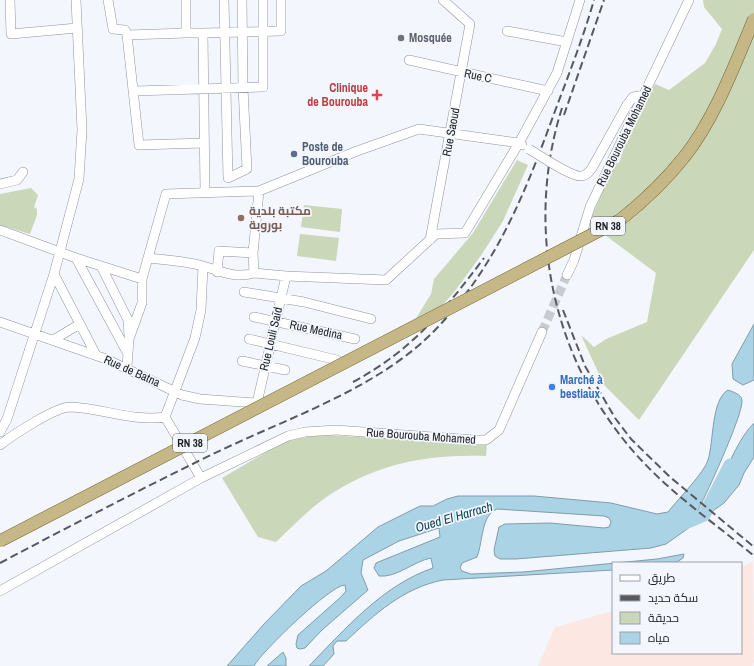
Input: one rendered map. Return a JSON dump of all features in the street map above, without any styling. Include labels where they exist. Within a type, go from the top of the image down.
[{"type":"main road","name":"RN 38","points":[[0,541],[620,220],[658,187],[686,156],[721,96],[754,20]]},
{"type":"street","points":[[10,0],[11,34],[78,28]]},
{"type":"street","points":[[0,432],[7,419],[61,252],[78,179],[82,130],[76,0]]},
{"type":"street","points":[[108,0],[113,28],[125,30],[127,35],[139,144],[204,143]]},
{"type":"street","points":[[186,0],[186,33]]},
{"type":"street","points":[[224,0],[228,178],[247,168],[243,88],[242,0]]},
{"type":"street","points":[[134,91],[263,87],[263,0]]},
{"type":"street","points":[[127,35],[281,32],[281,0]]},
{"type":"street","name":"Rue Saoud","points":[[430,240],[470,24],[443,0]]},
{"type":"street","points":[[148,258],[203,266],[217,272],[244,276],[254,273],[286,276],[386,280],[436,234],[465,233],[557,73],[580,0]]},
{"type":"street","name":"Rue Bourouba Mohamed","points":[[567,275],[590,207],[614,154],[645,95],[689,0]]},
{"type":"street","points":[[507,30],[567,42]]},
{"type":"street","points":[[203,33],[205,192]]},
{"type":"street","name":"Rue C","points":[[409,60],[548,91]]},
{"type":"street","points":[[129,339],[137,322],[142,303],[142,279],[166,194],[258,191],[357,151],[419,129],[518,143],[578,176],[588,174],[627,105],[633,97],[645,95]]},
{"type":"street","points":[[0,184],[17,180],[23,172]]},
{"type":"street","points":[[254,273],[253,253],[258,191]]},
{"type":"street","points":[[0,230],[76,258],[142,279]]},
{"type":"street","points":[[217,272],[219,251],[253,253]]},
{"type":"street","points":[[76,258],[127,352]]},
{"type":"street","points":[[101,266],[128,320],[129,339],[127,368]]},
{"type":"street","points":[[201,478],[165,417],[195,338],[201,310],[203,266]]},
{"type":"street","points":[[54,274],[96,356]]},
{"type":"street","name":"Rue Louli Saïd","points":[[257,403],[286,276]]},
{"type":"street","points":[[244,292],[334,308],[371,319]]},
{"type":"street","name":"Rue Medina","points":[[254,317],[356,338]]},
{"type":"street","name":"Rue de Batna","points":[[4,324],[34,333],[96,356],[127,368],[174,390],[200,399],[257,403]]},
{"type":"street","points":[[52,340],[80,324]]},
{"type":"street","name":"Rue Bourouba Mohamed","points":[[0,591],[201,478],[268,444],[288,436],[305,432],[336,430],[486,440],[496,434],[502,425],[542,332]]},
{"type":"street","points":[[249,339],[337,360]]},
{"type":"street","points":[[242,361],[285,370]]},
{"type":"street","points":[[0,445],[38,420],[69,407],[151,419],[165,417]]},
{"type":"shaded area","points":[[753,561],[754,663],[752,666],[538,666],[555,627],[612,611],[612,654],[742,654],[742,565],[744,566]]},
{"type":"green space","points":[[703,0],[754,0],[754,250],[639,420],[604,385],[581,335],[594,347],[606,339],[647,322],[656,273],[589,223],[614,165],[619,163],[625,145],[655,84],[669,90],[705,63],[716,44],[722,29],[704,7]]},
{"type":"green space","points":[[517,160],[528,165],[503,221],[482,254],[455,291],[434,315],[412,325],[431,294],[434,279],[473,233]]},
{"type":"green space","points":[[31,188],[38,195],[34,207],[37,209],[37,215],[30,234],[0,225],[0,194]]},
{"type":"green space","points":[[304,205],[342,209],[340,232],[301,227]]},
{"type":"green space","points":[[300,234],[339,238],[336,261],[297,256]]},
{"type":"green space","points":[[321,435],[487,443],[486,456],[442,457],[400,464],[380,470],[340,488],[321,501],[276,542],[258,537],[222,478],[280,444],[292,439]]},
{"type":"water","points":[[754,324],[754,380],[743,385],[733,379],[732,364]]},
{"type":"water","points":[[728,390],[734,392],[741,398],[741,408],[737,421],[715,475],[696,514],[702,516],[714,503],[722,479],[736,450],[744,435],[754,423],[754,457],[744,473],[739,485],[724,503],[666,544],[651,548],[516,559],[500,559],[495,556],[494,550],[499,527],[505,524],[550,523],[604,528],[609,527],[611,522],[609,518],[604,516],[497,509],[492,512],[485,523],[477,557],[462,563],[460,568],[462,571],[471,574],[523,572],[612,563],[612,570],[443,580],[429,584],[415,589],[390,603],[346,641],[337,641],[333,646],[334,654],[323,666],[309,666],[351,623],[381,597],[398,585],[433,568],[431,558],[386,576],[379,576],[374,568],[376,563],[440,537],[439,528],[399,541],[363,560],[361,573],[368,590],[322,630],[305,648],[297,648],[296,644],[298,635],[342,596],[346,591],[345,585],[326,595],[312,606],[269,647],[254,666],[227,666],[264,624],[301,586],[326,571],[378,527],[420,506],[433,506],[447,499],[458,496],[534,496],[611,503],[657,514],[668,512],[706,465],[710,452],[716,412],[723,395]]},
{"type":"water","points":[[684,554],[683,558],[677,562],[626,562],[657,559]]},
{"type":"water","points":[[283,652],[286,658],[286,666],[267,666]]},
{"type":"waterway","name":"Oued El Harrach","points":[[685,523],[704,515],[730,465]]},
{"type":"tunnel","points":[[542,332],[567,275]]},
{"type":"railway","points":[[0,563],[186,467],[332,400],[389,368],[415,348],[438,327],[478,278],[494,252],[521,198],[576,56],[594,0]]},
{"type":"railway","points":[[564,115],[604,0]]},
{"type":"railway","points":[[562,108],[551,155],[546,202],[547,249],[554,296],[568,341],[587,384],[612,425],[643,462],[683,499],[754,556]]},
{"type":"railway","points":[[353,382],[374,370],[392,357],[426,328],[441,312],[484,258]]},
{"type":"railway","points":[[563,310],[585,366],[615,418],[631,439],[670,477],[754,547]]},
{"type":"place","name":"Mosquée","points":[[401,38]]},
{"type":"place","name":"Clinique de Bourouba","points":[[377,95]]},
{"type":"place","name":"Poste de Bourouba","points":[[294,154]]},
{"type":"place","name":"مكتبة بلدية بوروبة","points":[[241,218]]},
{"type":"place","name":"Marché à bestiaux","points":[[552,387]]}]
